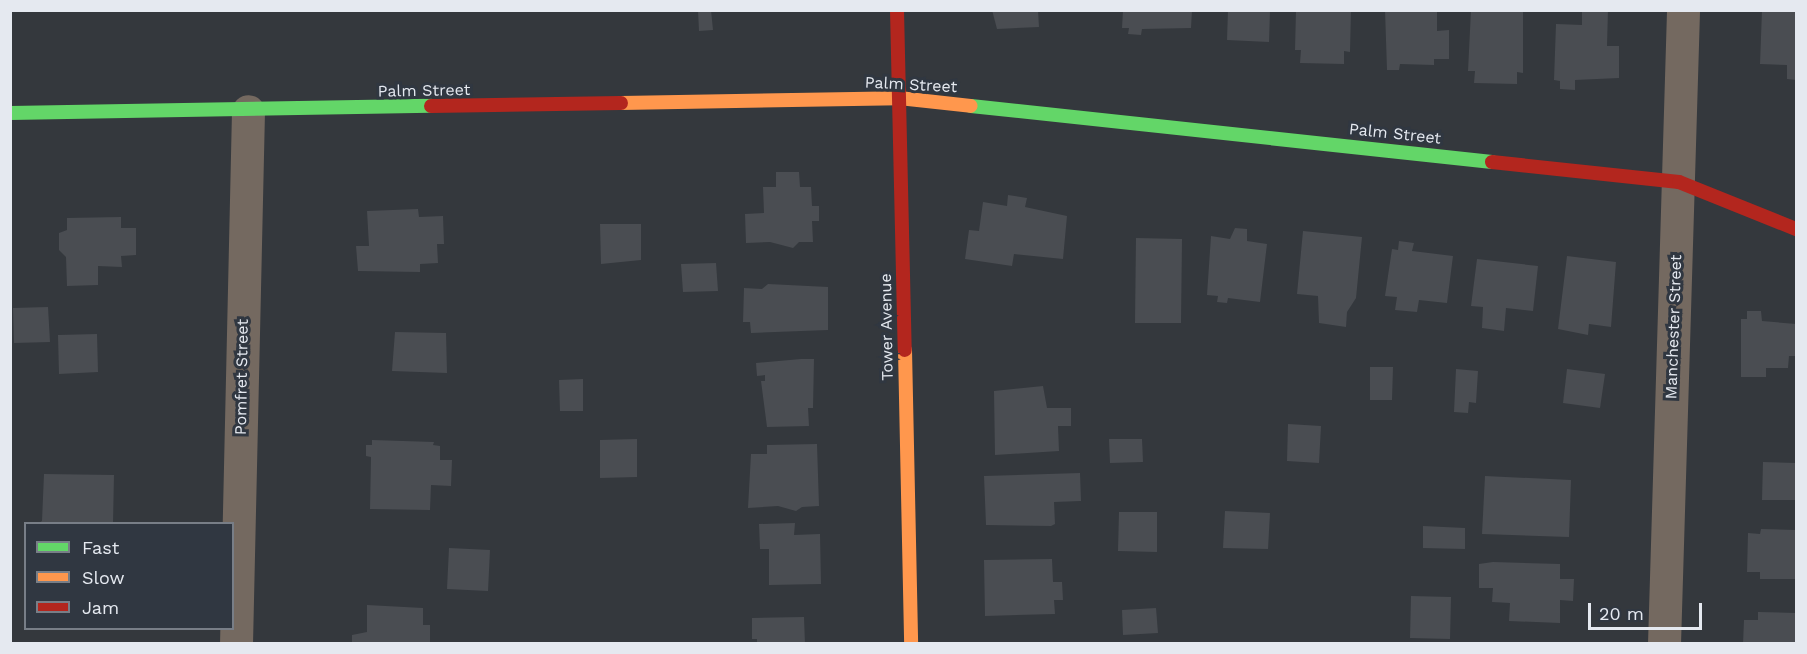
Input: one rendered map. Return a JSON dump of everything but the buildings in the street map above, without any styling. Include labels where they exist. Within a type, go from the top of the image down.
[{"type":"street","name":"Tower Avenue","points":[[897,10],[911,644]]},
{"type":"street","name":"Manchester Street","points":[[1664,644],[1683,10]]},
{"type":"street","name":"Palm Street","points":[[10,113],[248,111],[899,98],[1678,182],[1797,229]]},
{"type":"street","name":"Pomfret Street","points":[[236,644],[248,111]]},
{"type":"traffic: fast","points":[[10,113],[431,106]]},
{"type":"traffic: fast","points":[[971,106],[1492,162]]},
{"type":"traffic: slow","points":[[621,103],[899,98],[971,106]]},
{"type":"traffic: slow","points":[[905,350],[911,644]]},
{"type":"traffic: jam","points":[[897,10],[905,350]]},
{"type":"traffic: jam","points":[[431,106],[621,103]]},
{"type":"traffic: jam","points":[[1492,162],[1679,182],[1796,229]]}]
